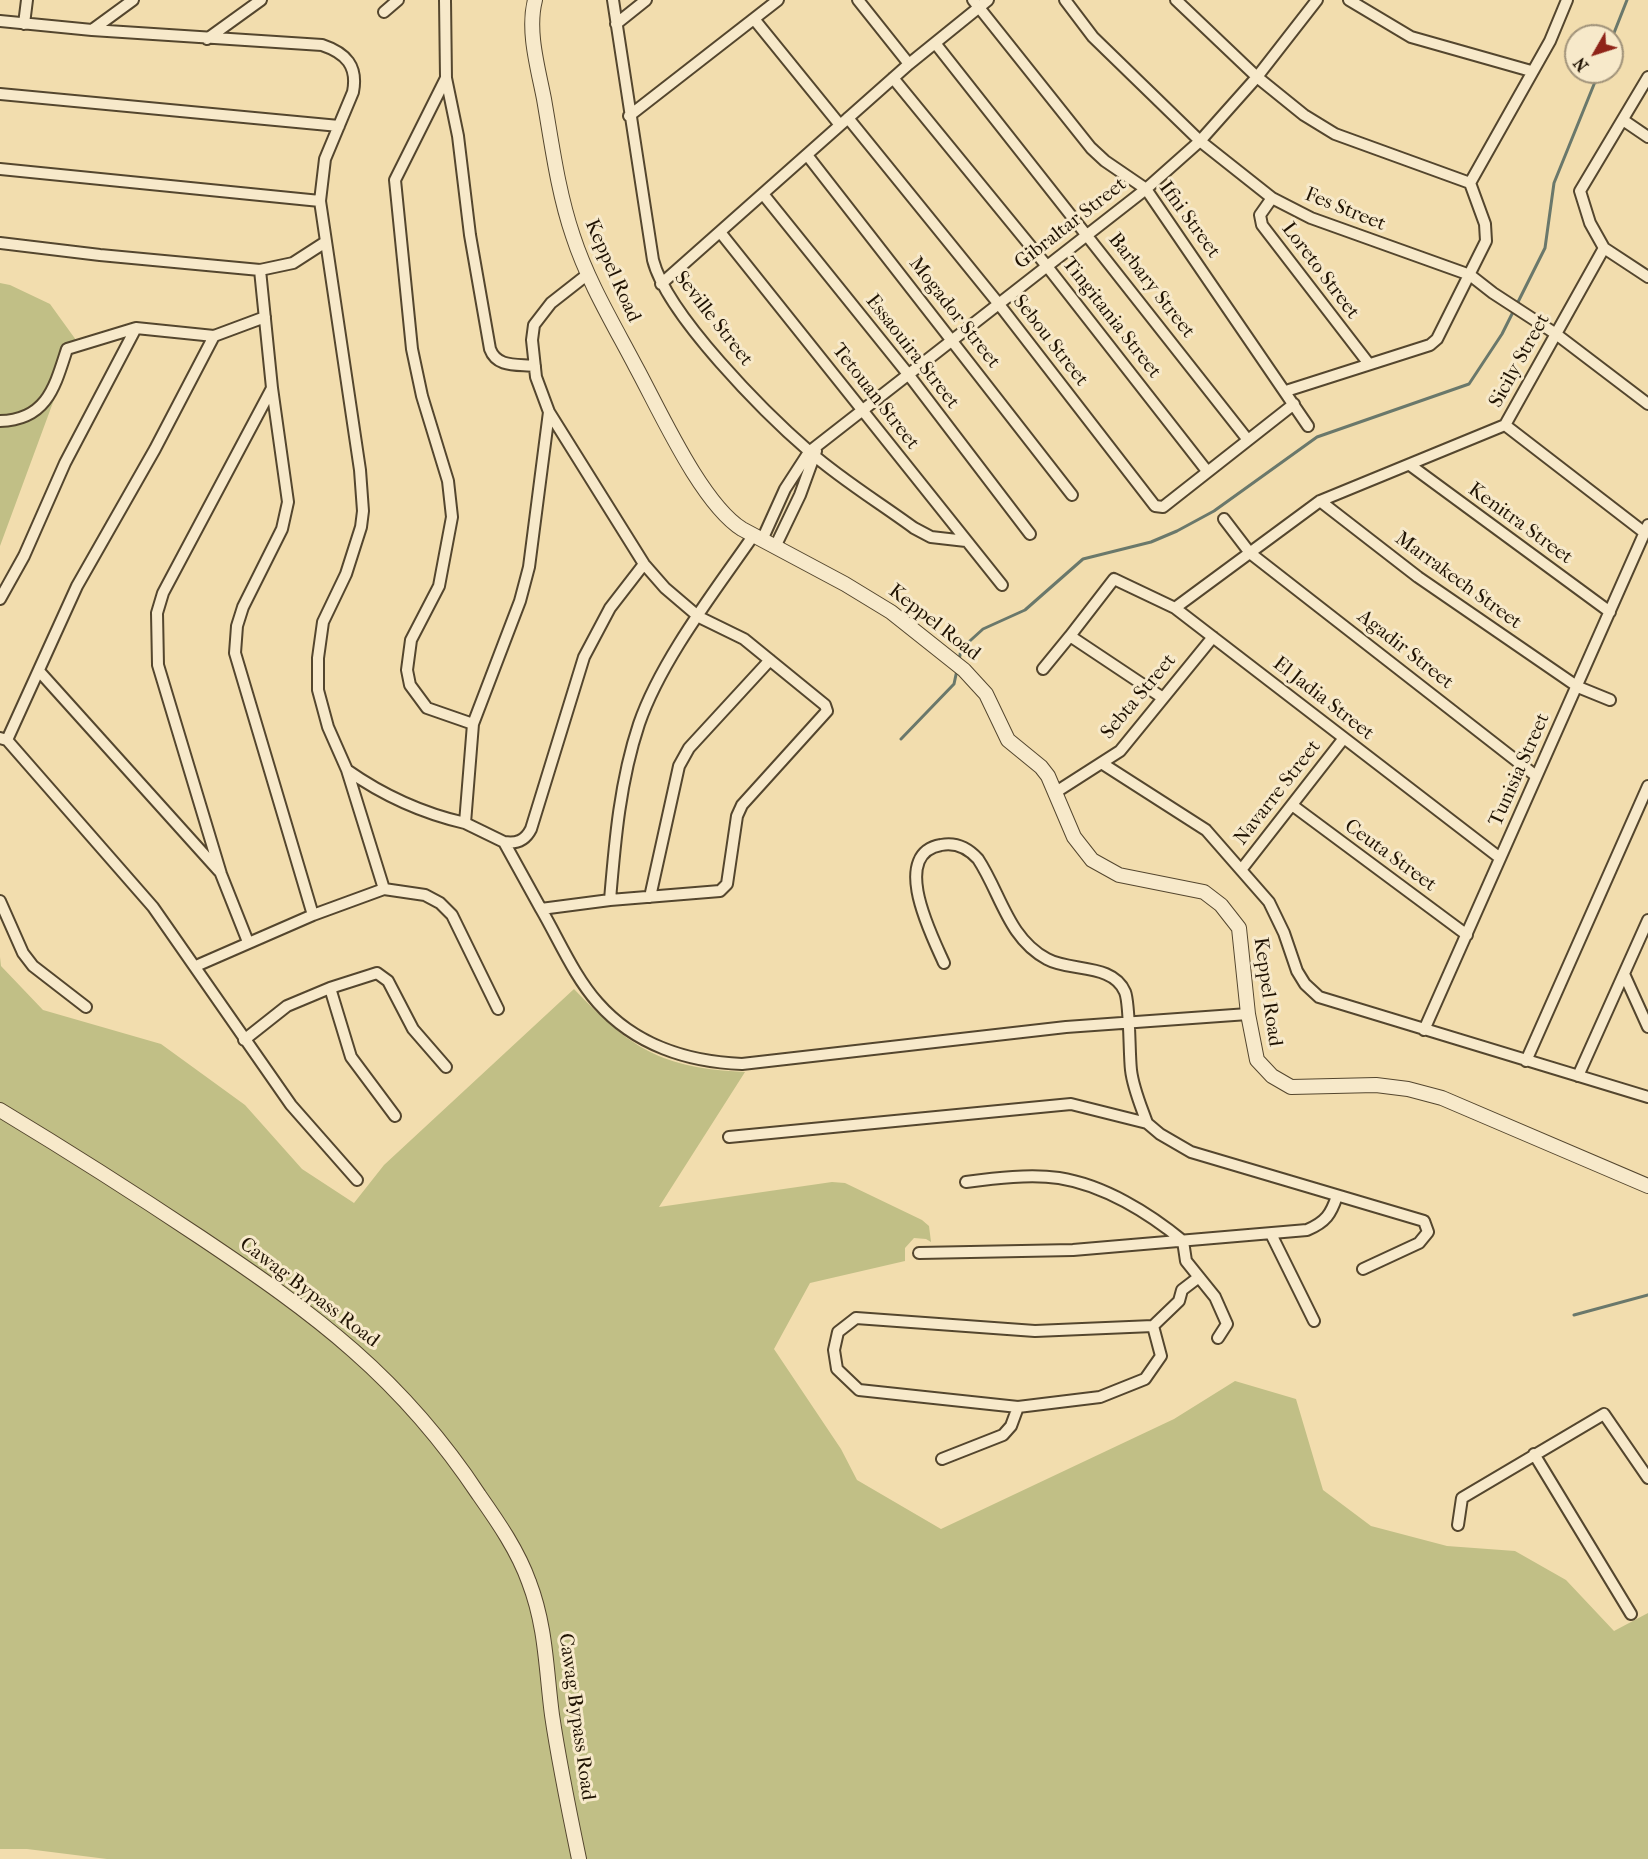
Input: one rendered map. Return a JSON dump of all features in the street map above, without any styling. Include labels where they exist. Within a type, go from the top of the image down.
[{"type":"street","points":[[24,24],[27,0]]},
{"type":"street","points":[[92,30],[133,0]]},
{"type":"street","points":[[207,39],[261,0]]},
{"type":"street","points":[[384,12],[398,0]]},
{"type":"street","points":[[445,0],[446,78],[458,136],[470,235],[490,349],[494,358],[502,364],[535,366]]},
{"type":"street","name":"Keppel Road","points":[[535,0],[533,31],[555,164],[569,223],[588,274],[651,396],[708,496],[728,519],[891,612],[952,659],[986,694],[1008,740],[1041,767],[1056,792],[1078,845],[1100,866],[1119,875],[1203,892],[1221,905],[1239,928],[1248,1014],[1257,1060],[1272,1076],[1291,1087],[1376,1085],[1408,1089],[1442,1098],[1648,1186]]},
{"type":"street","name":"Seville Street","points":[[613,0],[629,116],[653,260],[661,284],[721,362],[814,451],[914,528],[931,537],[966,541]]},
{"type":"street","points":[[616,24],[646,0]]},
{"type":"street","points":[[629,116],[777,0]]},
{"type":"street","points":[[858,0],[909,64]]},
{"type":"street","points":[[661,284],[935,43],[976,4],[988,0]]},
{"type":"street","name":"Fes Street","points":[[1065,0],[1093,37],[1200,141],[1272,198],[1322,222],[1470,275],[1493,293],[1534,318],[1648,404]]},
{"type":"street","points":[[1176,0],[1257,77],[1304,115],[1335,134],[1470,183]]},
{"type":"street","name":"Gibraltar Street","points":[[814,451],[952,338],[1146,189],[1200,141],[1257,77],[1317,0]]},
{"type":"street","points":[[1349,0],[1411,37],[1532,71]]},
{"type":"street","points":[[1286,391],[1436,342],[1486,241],[1485,224],[1470,183],[1550,41],[1567,0]]},
{"type":"street","name":"Ifni Street","points":[[976,4],[1091,148],[1105,161],[1146,189],[1308,426]]},
{"type":"street","name":"Sebou Street","points":[[754,19],[998,303],[1154,504],[1163,507],[1207,471]]},
{"type":"street","points":[[0,21],[207,39],[310,44],[341,53],[352,67],[355,82],[325,159],[320,201],[324,243],[363,492],[363,511],[357,544],[327,610],[318,658],[318,690],[322,710],[347,770],[384,889]]},
{"type":"street","name":"Barbary Street","points":[[935,43],[1088,233],[1248,440]]},
{"type":"street","points":[[1648,77],[1580,190],[1590,223],[1604,248],[1648,277]]},
{"type":"street","points":[[446,78],[395,180],[412,350],[422,396],[448,481],[452,517],[439,586],[411,640],[407,670],[410,684],[427,708],[473,724]]},
{"type":"street","name":"Tingitania Street","points":[[893,78],[1046,265],[1207,471]]},
{"type":"street","points":[[0,94],[339,126]]},
{"type":"street","points":[[1623,120],[1648,137]]},
{"type":"street","name":"Mogador Street","points":[[807,155],[952,338],[1072,495]]},
{"type":"street","points":[[0,169],[320,201]]},
{"type":"street","name":"Essaouira Street","points":[[763,194],[908,374],[1030,534]]},
{"type":"street","name":"Loreto Street","points":[[1272,198],[1260,214],[1262,225],[1368,364]]},
{"type":"street","name":"Tetouan Street","points":[[720,232],[1002,585]]},
{"type":"street","points":[[0,243],[260,270],[293,263],[324,243]]},
{"type":"street","name":"Sicily Street","points":[[1174,608],[1320,501],[1505,425],[1604,248]]},
{"type":"street","points":[[260,270],[272,388],[288,502],[282,530],[240,616],[235,653],[313,915]]},
{"type":"street","points":[[541,909],[725,889],[737,816],[742,805],[826,712],[825,705],[744,639],[699,617],[664,588],[644,564],[549,412],[535,366],[532,340],[534,325],[551,303],[588,274]]},
{"type":"street","points":[[0,421],[14,421],[36,411],[54,391],[67,349],[136,328],[214,336],[265,317]]},
{"type":"street","points":[[0,599],[24,556],[65,463],[136,328]]},
{"type":"street","points":[[214,336],[155,449],[76,586],[39,671],[3,739],[131,879],[196,966],[244,1040],[291,1105],[357,1180]]},
{"type":"street","points":[[248,942],[221,874],[158,665],[157,613],[163,593],[272,388]]},
{"type":"street","points":[[1207,471],[1294,404]]},
{"type":"street","points":[[465,823],[473,724],[520,601],[529,567],[549,412]]},
{"type":"street","points":[[1505,425],[1646,529]]},
{"type":"street","points":[[764,541],[785,489],[814,451]]},
{"type":"street","points":[[610,900],[618,812],[629,756],[640,722],[656,687],[699,617],[800,495],[814,451]]},
{"type":"street","name":"Kenitra Street","points":[[1410,465],[1610,612]]},
{"type":"street","name":"Marrakech Street","points":[[1320,501],[1418,577],[1578,687],[1610,700]]},
{"type":"street","name":"Agadir Street","points":[[1224,519],[1250,553],[1536,776]]},
{"type":"street","name":"Tunisia Street","points":[[1424,1030],[1536,776],[1578,687],[1646,529]]},
{"type":"street","points":[[347,770],[372,788],[403,804],[465,823],[504,842],[513,843],[529,834],[584,657],[610,608],[644,564]]},
{"type":"street","name":"El Jadia Street","points":[[1070,636],[1110,583],[1118,579],[1174,608],[1214,637],[1500,858]]},
{"type":"street","points":[[1043,669],[1070,636],[1163,698]]},
{"type":"street","name":"Sebta Street","points":[[1056,792],[1103,764],[1133,738],[1214,637]]},
{"type":"street","points":[[650,897],[679,766],[689,748],[770,660]]},
{"type":"street","points":[[39,671],[221,874]]},
{"type":"street","name":"Navarre Street","points":[[1241,870],[1344,738]]},
{"type":"street","points":[[1103,764],[1206,830],[1269,902],[1284,933],[1297,971],[1305,984],[1319,997],[1648,1097]]},
{"type":"street","points":[[1526,1061],[1648,786]]},
{"type":"street","name":"Ceuta Street","points":[[1292,805],[1467,935]]},
{"type":"street","points":[[504,842],[581,980],[598,1003],[614,1019],[642,1038],[667,1051],[713,1063],[742,1065],[1066,1027],[1248,1014]]},
{"type":"street","points":[[944,963],[920,903],[916,877],[921,860],[929,850],[940,845],[955,845],[970,851],[978,859],[1011,926],[1031,948],[1049,961],[1098,971],[1115,979],[1125,992],[1131,1073],[1147,1123]]},
{"type":"street","points":[[196,966],[313,915],[384,889],[425,895],[452,915],[498,1009]]},
{"type":"street","points":[[0,901],[14,937],[28,960],[86,1007]]},
{"type":"street","points":[[1578,1076],[1648,920]]},
{"type":"street","points":[[244,1040],[287,1006],[370,974],[384,976],[392,986],[420,1039],[446,1067]]},
{"type":"street","points":[[1624,974],[1648,1027]]},
{"type":"street","points":[[330,988],[351,1057],[395,1116]]},
{"type":"street","points":[[729,1137],[1071,1104],[1147,1123],[1160,1134],[1191,1152],[1424,1221],[1428,1232],[1419,1243],[1363,1269]]},
{"type":"street","name":"Cawag Bypass Road","points":[[0,1110],[100,1170],[278,1289],[325,1324],[412,1405],[458,1462],[511,1544],[529,1580],[543,1621],[552,1713],[579,1859]]},
{"type":"street","points":[[966,1182],[1058,1178],[1075,1182],[1119,1200],[1161,1223],[1183,1241],[1185,1261],[1215,1297],[1227,1324],[1218,1338]]},
{"type":"street","points":[[919,1253],[1072,1250],[1307,1230],[1323,1223],[1331,1213],[1337,1196]]},
{"type":"street","points":[[1271,1234],[1314,1321]]},
{"type":"street","points":[[1153,1326],[1161,1356],[1145,1379],[1100,1397],[1018,1407],[859,1390],[837,1369],[834,1350],[838,1332],[856,1318],[1035,1331],[1153,1326],[1179,1301],[1182,1290],[1199,1277]]},
{"type":"street","points":[[942,1459],[1004,1435],[1011,1426],[1018,1407]]},
{"type":"street","points":[[1458,1525],[1462,1498],[1604,1414],[1648,1478]]},
{"type":"street","points":[[1534,1455],[1631,1614]]},
{"type":"shaded area","points":[[0,283],[10,285],[50,304],[76,340],[0,546]]},
{"type":"shaded area","points":[[0,957],[1,966],[43,1010],[161,1044],[245,1105],[302,1169],[354,1203],[384,1165],[574,989],[613,1027],[649,1052],[691,1066],[745,1072],[659,1207],[832,1182],[845,1183],[922,1220],[929,1226],[931,1242],[914,1238],[905,1248],[905,1261],[810,1283],[774,1349],[841,1449],[857,1480],[941,1529],[1174,1419],[1235,1381],[1296,1399],[1323,1490],[1371,1526],[1447,1546],[1515,1551],[1566,1580],[1614,1631],[1648,1613],[1648,1859],[107,1859],[27,1849],[0,1849]]},
{"type":"waterway","points":[[1618,24],[1627,0]]},
{"type":"waterway","points":[[959,661],[961,649],[983,629],[1025,610],[1083,559],[1151,542],[1177,531],[1214,511],[1317,437],[1469,384],[1502,334],[1545,248],[1554,183],[1594,84]]},
{"type":"waterway","points":[[901,739],[954,684],[957,670]]},
{"type":"waterway","points":[[1574,1315],[1648,1295]]}]
